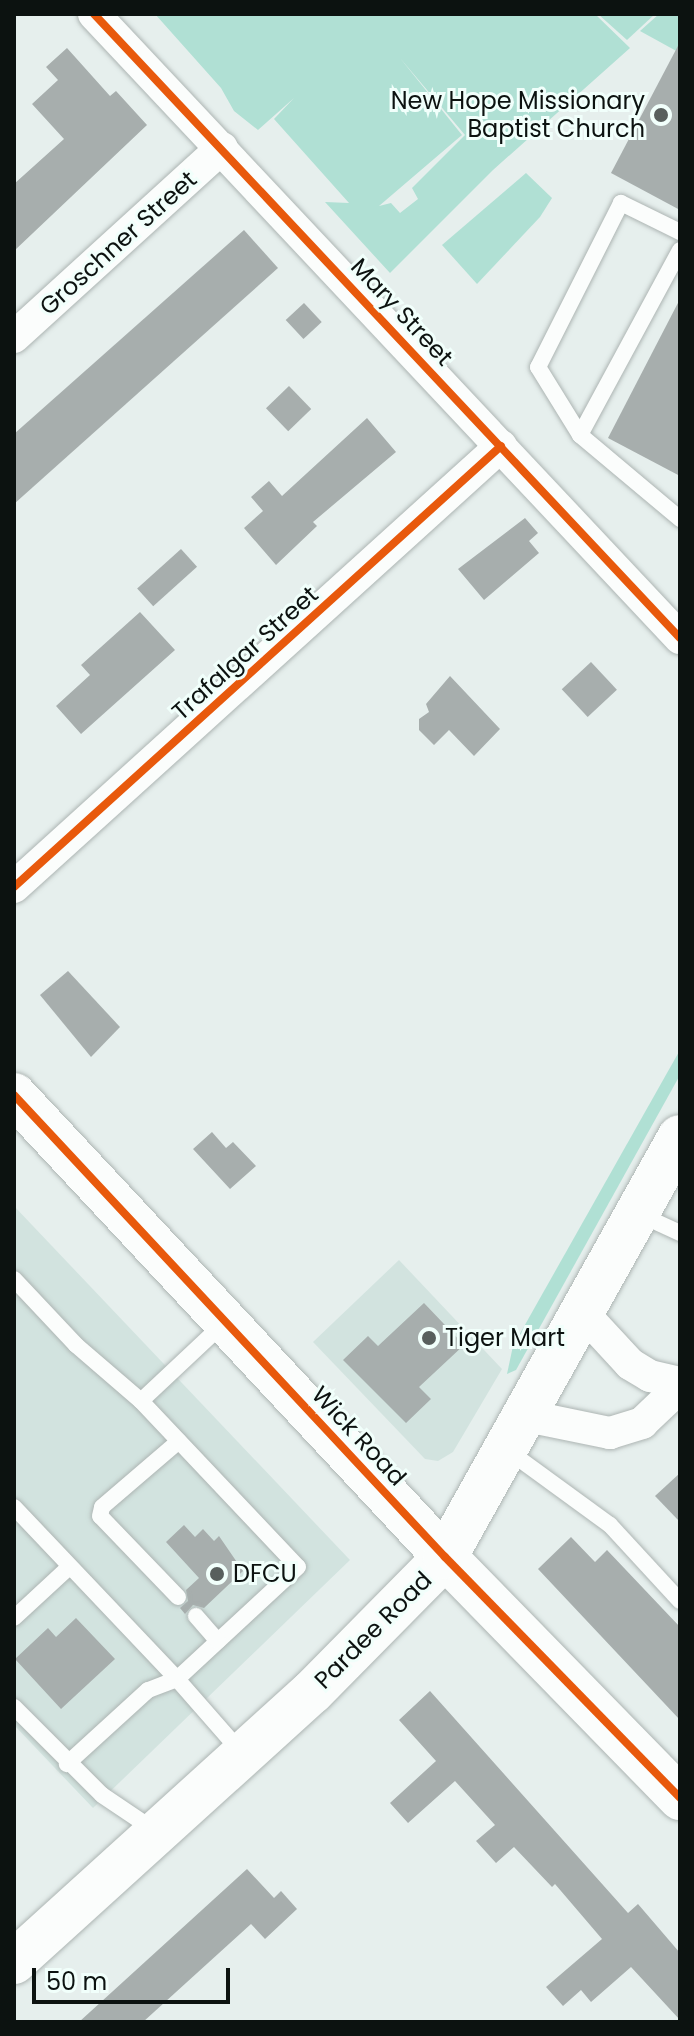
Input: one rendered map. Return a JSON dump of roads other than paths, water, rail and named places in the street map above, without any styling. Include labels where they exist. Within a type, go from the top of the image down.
[{"type":"main road","name":"Wick Road","points":[[19,1111],[680,1798]]},
{"type":"main road","name":"Pardee Road","points":[[14,1962],[312,1692],[445,1557],[680,1137]]},
{"type":"street","name":"Mary Street","points":[[94,14],[680,638]]},
{"type":"street","name":"Groschner Street","points":[[14,337],[222,148]]},
{"type":"street","name":"Trafalgar Street","points":[[14,887],[501,446]]},
{"type":"street","points":[[517,1433],[610,1433],[642,1423],[680,1385],[650,1376],[630,1364],[583,1313]]},
{"type":"lane","points":[[680,232],[621,203],[538,367],[580,435],[680,519]]},
{"type":"lane","points":[[580,435],[680,250]]},
{"type":"lane","points":[[637,1214],[680,1233]]},
{"type":"lane","points":[[14,1279],[76,1345],[141,1401],[298,1567],[177,1679],[148,1690],[67,1764]]},
{"type":"lane","points":[[141,1401],[225,1322]]},
{"type":"lane","points":[[517,1433],[610,1525],[680,1601]]},
{"type":"lane","points":[[178,1597],[100,1516],[102,1507],[179,1441]]},
{"type":"lane","points":[[16,1513],[177,1679],[243,1753]]},
{"type":"lane","points":[[14,1618],[69,1567]]},
{"type":"lane","points":[[196,1616],[218,1641]]},
{"type":"lane","points":[[14,1707],[67,1764],[157,1832]]},
{"type":"place","name":"New Hope Missionary Baptist Church","points":[[661,115]]},
{"type":"place","name":"Tiger Mart","points":[[429,1338]]},
{"type":"place","name":"DFCU","points":[[217,1574]]}]
